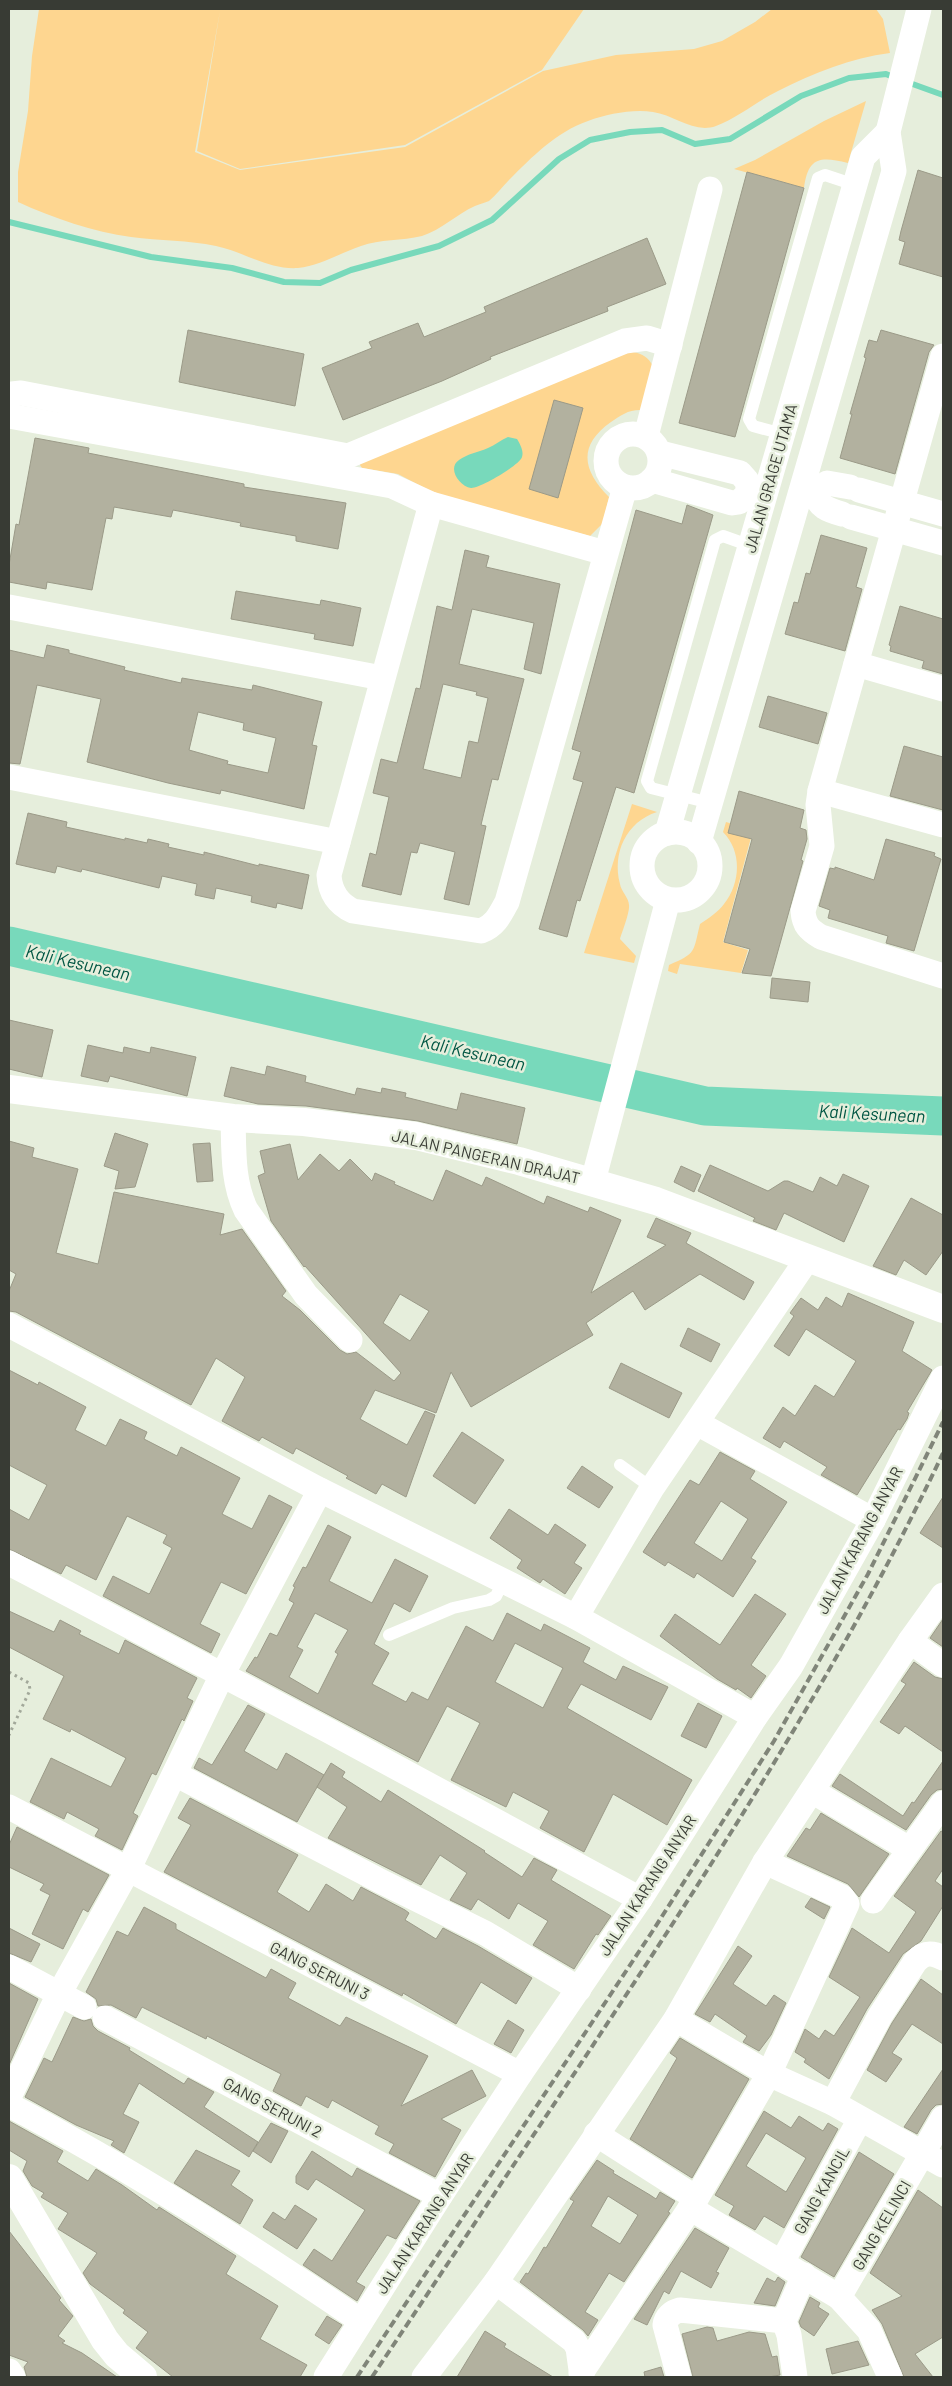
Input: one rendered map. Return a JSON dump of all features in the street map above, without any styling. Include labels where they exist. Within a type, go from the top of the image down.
[{"type":"street","name":"JALAN GRAGE UTAMA","points":[[699,842],[808,490],[894,171],[888,132],[921,10]]},
{"type":"street","name":"JALAN GRAGE UTAMA","points":[[667,833],[751,546],[757,496],[783,434],[863,158],[888,132]]},
{"type":"street","points":[[710,190],[670,345],[653,444],[661,462],[658,472],[644,486],[635,488],[625,487],[614,480],[607,469],[606,456],[611,444],[621,436],[634,433],[653,444],[740,473],[757,496]]},
{"type":"street","points":[[9,416],[345,468],[625,341],[647,338],[670,345]]},
{"type":"street","points":[[943,356],[900,502],[820,791],[818,805],[822,846],[802,911],[803,921],[810,931],[821,937],[943,976]]},
{"type":"street","points":[[9,399],[12,394],[21,393],[345,468],[392,486],[431,504],[605,553]]},
{"type":"street","points":[[652,480],[732,503],[757,496],[808,490],[827,483],[854,488],[943,514]]},
{"type":"street","points":[[431,504],[329,875],[330,886],[334,896],[345,908],[353,911],[481,931],[490,928],[500,917],[506,902],[625,487]]},
{"type":"street","points":[[808,490],[822,506],[846,515],[943,543]]},
{"type":"street","points":[[9,607],[382,678]]},
{"type":"street","points":[[856,664],[943,689]]},
{"type":"street","points":[[9,778],[338,842]]},
{"type":"street","points":[[820,791],[943,825]]},
{"type":"street","points":[[667,833],[690,835],[699,842],[708,854],[710,868],[706,882],[696,894],[683,900],[668,900],[650,888],[644,878],[642,867],[644,856],[649,846],[657,838],[667,833]]},
{"type":"street","points":[[594,1181],[668,900]]},
{"type":"street","name":"JALAN PANGERAN DRAJAT","points":[[9,1089],[233,1118],[304,1122],[416,1136],[594,1181],[656,1201],[943,1309]]},
{"type":"street","points":[[233,1118],[236,1179],[239,1196],[246,1210],[306,1296],[350,1340]]},
{"type":"street","points":[[576,1617],[652,1488],[808,1258]]},
{"type":"street","points":[[9,1325],[320,1490],[576,1617],[755,1718]]},
{"type":"street","name":"JALAN KARANG ANYAR","points":[[326,2377],[440,2196],[514,2071],[579,1990],[640,1899],[755,1718],[791,1666],[873,1520],[943,1378]]},
{"type":"street","points":[[697,1423],[873,1520]]},
{"type":"street","points":[[9,2097],[59,1994],[130,1871],[221,1677],[320,1490]]},
{"type":"street","points":[[9,1564],[221,1677],[329,1732],[640,1899]]},
{"type":"street","points":[[424,2377],[496,2282],[676,2019],[765,1862],[910,1640],[943,1595]]},
{"type":"street","points":[[910,1640],[943,1665]]},
{"type":"street","points":[[175,1774],[485,1934],[579,1990]]},
{"type":"street","points":[[812,1791],[909,1849]]},
{"type":"street","name":"GANG SERUNI 3","points":[[9,1807],[514,2071]]},
{"type":"street","points":[[873,1901],[909,1849],[940,1817]]},
{"type":"street","points":[[582,2375],[693,2203],[769,2074],[846,1904],[842,1897],[765,1862]]},
{"type":"street","points":[[833,2103],[880,2016],[915,1962],[920,1956],[932,1953],[943,1958]]},
{"type":"street","name":"GANG SERUNI 2","points":[[9,1967],[440,2196]]},
{"type":"street","points":[[676,2019],[769,2074],[833,2103],[943,2165]]},
{"type":"street","points":[[9,2105],[82,2143],[239,2238],[361,2321]]},
{"type":"street","name":"GANG KELINCI","points":[[839,2297],[943,2118]]},
{"type":"street","name":"GANG KANCIL","points":[[782,2262],[860,2119]]},
{"type":"street","points":[[596,2134],[693,2203],[839,2297],[869,2330],[890,2377]]},
{"type":"street","points":[[9,2178],[105,2340],[117,2355],[143,2377]]},
{"type":"street","points":[[795,2377],[784,2321],[804,2275]]},
{"type":"street","points":[[496,2282],[574,2341],[578,2348],[582,2375]]},
{"type":"street","points":[[679,2377],[665,2325],[673,2313],[680,2310],[784,2321]]},
{"type":"street","points":[[9,2371],[13,2377]]},
{"type":"lane","points":[[783,434],[753,426],[749,419],[818,178],[825,175],[855,185]]},
{"type":"lane","points":[[710,803],[651,788],[647,781],[716,540],[723,536],[751,546]]},
{"type":"lane","points":[[620,1465],[652,1488]]},
{"type":"lane","points":[[389,1635],[454,1608],[489,1600],[496,1596],[503,1582]]},
{"type":"path","points":[[9,1672],[29,1683],[30,1690],[9,1736]]},
{"type":"shaded area","points":[[39,9],[584,9],[542,70],[405,145],[240,169],[197,151],[220,11],[195,152],[240,170],[405,147],[543,71],[616,55],[694,49],[722,41],[755,22],[772,9],[876,9],[883,19],[890,53],[847,62],[819,72],[791,84],[732,118],[708,128],[692,126],[661,114],[645,111],[620,113],[588,121],[565,132],[545,146],[489,201],[468,209],[429,233],[414,238],[368,244],[314,265],[287,268],[267,264],[216,246],[131,237],[103,232],[59,219],[18,202],[18,172],[28,111],[32,56]]},
{"type":"shaded area","points":[[866,101],[848,163],[830,160],[817,161],[809,170],[804,188],[734,169],[755,160],[824,121]]},
{"type":"shaded area","points":[[633,352],[645,356],[653,366],[643,410],[629,412],[611,422],[600,431],[589,449],[589,468],[600,487],[609,497],[603,523],[590,536],[436,494],[398,474],[362,468],[360,465],[360,462],[620,355]]},
{"type":"shaded area","points":[[508,437],[517,439],[520,445],[522,457],[520,461],[490,481],[475,487],[471,488],[462,484],[454,472],[456,463],[466,456],[491,447]]},
{"type":"shaded area","points":[[632,804],[657,812],[637,823],[630,831],[620,850],[618,861],[620,884],[629,905],[620,939],[636,956],[634,963],[584,953]]},
{"type":"shaded area","points":[[726,822],[753,830],[723,942],[748,950],[741,973],[680,964],[677,974],[668,971],[669,965],[689,954],[696,941],[700,924],[722,907],[734,887],[737,867],[736,858],[734,848],[723,832]]},
{"type":"building","points":[[918,170],[943,178],[943,277],[899,264],[905,242],[899,240]]},
{"type":"building","points":[[747,172],[804,188],[735,437],[679,423]]},
{"type":"building","points":[[647,238],[666,284],[607,307],[608,311],[490,357],[491,359],[442,381],[343,420],[322,368],[372,348],[369,342],[418,323],[424,337],[486,312],[484,307]]},
{"type":"building","points":[[188,330],[304,354],[295,406],[179,382]]},
{"type":"building","points":[[881,330],[934,345],[929,352],[895,474],[840,458],[869,340],[877,342]]},
{"type":"building","points":[[554,400],[583,408],[558,498],[529,489]]},
{"type":"building","points":[[35,438],[89,448],[88,453],[244,484],[244,487],[346,503],[338,549],[296,541],[296,536],[240,526],[241,523],[173,510],[171,517],[114,507],[112,519],[106,518],[92,590],[47,582],[46,589],[9,582],[9,565],[16,524],[19,525]]},
{"type":"building","points":[[687,505],[713,515],[634,793],[616,787],[580,901],[577,900],[567,937],[539,929],[583,782],[573,779],[581,752],[572,749],[636,510],[682,524]]},
{"type":"building","points":[[821,535],[867,548],[856,587],[862,589],[845,651],[785,634],[794,602],[798,603],[806,573],[810,574]]},
{"type":"building","points":[[465,550],[489,556],[486,567],[560,584],[541,674],[524,669],[534,623],[472,609],[459,664],[524,679],[498,780],[492,779],[481,825],[486,826],[469,905],[444,899],[455,852],[420,843],[417,853],[411,852],[401,895],[362,886],[370,853],[376,855],[389,797],[373,793],[381,759],[397,763],[416,688],[420,689],[437,606],[452,610]],"holes":[[[443,684],[477,692],[476,695],[488,698],[478,743],[469,741],[461,778],[423,769]]]},
{"type":"building","points":[[236,591],[320,605],[321,600],[361,608],[353,646],[314,639],[315,634],[231,619]]},
{"type":"building","points":[[900,606],[943,619],[943,674],[922,668],[924,661],[890,651],[891,646],[889,645]]},
{"type":"building","points":[[47,645],[69,650],[69,653],[125,667],[124,670],[181,683],[182,678],[252,690],[253,685],[322,702],[312,745],[317,746],[304,809],[221,790],[220,794],[168,783],[87,762],[101,699],[37,685],[20,764],[9,763],[9,650],[44,658]],"holes":[[[198,712],[244,723],[243,730],[276,738],[268,773],[227,764],[228,761],[189,750]]]},
{"type":"building","points":[[768,696],[827,713],[818,744],[759,727]]},
{"type":"building","points":[[904,746],[943,757],[943,810],[890,796]]},
{"type":"building","points":[[739,791],[804,810],[800,828],[806,830],[807,839],[801,860],[803,861],[771,976],[742,973],[750,949],[724,942],[752,839],[728,833]]},
{"type":"building","points":[[28,813],[67,822],[66,827],[125,840],[125,838],[147,843],[148,839],[169,844],[168,847],[204,855],[204,852],[259,866],[259,864],[309,875],[302,909],[277,903],[276,908],[251,902],[252,896],[216,888],[214,899],[195,895],[197,884],[162,876],[159,888],[82,869],[81,872],[57,866],[55,873],[16,864]]},
{"type":"building","points":[[886,839],[935,853],[934,856],[941,859],[914,951],[886,943],[888,936],[828,918],[830,910],[819,906],[830,868],[835,869],[835,867],[874,880]]},
{"type":"building","points":[[772,978],[810,982],[808,1002],[770,998]]},
{"type":"building","points":[[9,1020],[53,1030],[42,1077],[9,1069]]},
{"type":"building","points":[[88,1045],[123,1053],[124,1047],[150,1053],[151,1047],[196,1057],[187,1096],[110,1076],[108,1082],[81,1076]]},
{"type":"building","points":[[267,1066],[306,1076],[305,1082],[355,1095],[357,1088],[381,1093],[382,1088],[406,1093],[405,1097],[457,1110],[461,1093],[525,1108],[517,1144],[418,1121],[306,1106],[258,1104],[224,1096],[231,1067],[265,1075]]},
{"type":"building","points":[[115,1133],[148,1144],[135,1187],[115,1189],[119,1171],[104,1166]]},
{"type":"building","points":[[9,1141],[34,1148],[32,1157],[78,1169],[56,1253],[98,1264],[114,1192],[224,1214],[220,1235],[242,1229],[286,1291],[282,1296],[300,1310],[340,1350],[347,1354],[356,1352],[394,1381],[401,1373],[304,1267],[271,1221],[258,1176],[265,1173],[260,1151],[290,1144],[298,1180],[320,1154],[339,1171],[350,1159],[372,1181],[375,1173],[395,1182],[394,1184],[433,1201],[446,1170],[482,1186],[486,1177],[544,1204],[547,1196],[588,1212],[590,1207],[621,1220],[591,1293],[666,1245],[647,1237],[656,1218],[691,1233],[686,1243],[754,1282],[744,1300],[700,1274],[645,1310],[633,1291],[586,1323],[593,1335],[471,1407],[451,1372],[436,1413],[375,1390],[360,1419],[407,1445],[425,1411],[435,1415],[406,1497],[382,1484],[376,1494],[346,1478],[348,1476],[296,1448],[293,1454],[262,1437],[259,1441],[222,1421],[245,1377],[216,1358],[191,1405],[16,1312],[9,1311],[9,1291],[16,1274],[9,1270]],"holes":[[[400,1294],[429,1311],[410,1341],[383,1323]]]},
{"type":"building","points":[[210,1143],[213,1181],[197,1182],[193,1144]]},
{"type":"building","points":[[710,1165],[768,1191],[784,1181],[788,1181],[813,1192],[820,1177],[837,1186],[843,1174],[869,1186],[844,1242],[784,1213],[776,1230],[753,1221],[755,1218],[698,1191]]},
{"type":"building","points":[[681,1166],[701,1175],[694,1192],[674,1182]]},
{"type":"building","points":[[911,1198],[943,1215],[943,1251],[926,1275],[904,1260],[896,1275],[873,1266]]},
{"type":"building","points":[[848,1293],[914,1322],[902,1351],[932,1370],[907,1412],[909,1413],[907,1419],[900,1430],[898,1429],[857,1495],[821,1475],[827,1467],[784,1441],[780,1448],[763,1438],[783,1407],[795,1416],[815,1385],[834,1397],[856,1361],[806,1329],[789,1356],[774,1346],[794,1316],[790,1313],[801,1298],[818,1310],[826,1297],[842,1307]]},
{"type":"building","points":[[688,1328],[720,1344],[711,1362],[680,1346]]},
{"type":"building","points":[[621,1363],[682,1393],[669,1418],[609,1388]]},
{"type":"building","points":[[9,1370],[38,1385],[39,1382],[86,1407],[75,1430],[106,1446],[120,1419],[147,1432],[144,1439],[177,1456],[181,1447],[240,1478],[222,1514],[252,1529],[269,1495],[292,1507],[246,1594],[221,1582],[200,1624],[220,1634],[211,1653],[103,1596],[113,1576],[149,1594],[172,1548],[163,1543],[167,1535],[127,1516],[96,1580],[66,1565],[61,1574],[9,1549],[9,1509],[29,1520],[47,1485],[9,1465]]},
{"type":"building","points":[[462,1432],[504,1460],[475,1504],[433,1476]]},
{"type":"building","points":[[720,1452],[755,1471],[750,1479],[787,1502],[751,1558],[756,1561],[733,1597],[697,1573],[694,1578],[668,1562],[665,1566],[643,1552],[690,1480],[699,1485]],"holes":[[[721,1501],[748,1519],[722,1561],[694,1543]]]},
{"type":"building","points":[[582,1466],[613,1487],[599,1508],[567,1488]]},
{"type":"building","points":[[943,1497],[943,1548],[920,1533]]},
{"type":"building","points":[[509,1509],[548,1535],[555,1524],[586,1545],[574,1563],[582,1568],[565,1594],[543,1579],[540,1583],[517,1568],[522,1560],[490,1538]]},
{"type":"building","points":[[328,1525],[351,1537],[329,1581],[372,1603],[395,1559],[428,1576],[410,1612],[394,1603],[374,1644],[389,1653],[372,1684],[406,1702],[412,1692],[428,1700],[466,1626],[493,1641],[507,1613],[541,1631],[544,1624],[590,1648],[583,1662],[616,1680],[623,1666],[668,1687],[651,1720],[581,1684],[567,1708],[692,1780],[667,1825],[613,1794],[584,1852],[540,1828],[549,1811],[513,1792],[506,1807],[451,1780],[480,1723],[447,1706],[418,1762],[246,1671],[255,1657],[257,1658],[270,1633],[277,1636],[294,1603],[289,1600],[295,1587],[293,1586],[303,1567],[306,1568]],"holes":[[[315,1613],[348,1630],[335,1652],[338,1654],[318,1694],[289,1677],[303,1650],[297,1647]],[[515,1643],[563,1668],[543,1708],[495,1682]]]},
{"type":"building","points":[[755,1594],[786,1614],[751,1665],[766,1676],[751,1698],[737,1688],[736,1690],[717,1679],[660,1636],[675,1614],[720,1645]]},
{"type":"building","points":[[9,1611],[54,1632],[60,1620],[81,1631],[79,1634],[119,1654],[125,1640],[197,1678],[187,1698],[193,1701],[184,1721],[182,1719],[156,1775],[152,1773],[133,1813],[138,1816],[122,1850],[95,1836],[99,1829],[67,1812],[64,1819],[30,1802],[51,1758],[111,1787],[126,1758],[71,1729],[70,1732],[43,1719],[64,1676],[9,1647]]},
{"type":"building","points":[[943,1619],[943,1647],[930,1638]]},
{"type":"building","points":[[914,1662],[935,1677],[943,1679],[943,1752],[905,1726],[899,1734],[880,1722],[906,1684],[901,1681]]},
{"type":"building","points":[[698,1703],[722,1716],[706,1748],[681,1736]]},
{"type":"building","points":[[248,1705],[265,1714],[244,1751],[277,1770],[286,1753],[324,1775],[297,1822],[194,1768],[199,1758],[212,1765]]},
{"type":"building","points":[[943,1761],[943,1789],[937,1790],[931,1795],[906,1830],[832,1786],[840,1774],[903,1816]]},
{"type":"building","points":[[331,1763],[345,1772],[342,1777],[381,1802],[388,1790],[485,1851],[522,1877],[534,1858],[557,1870],[551,1880],[611,1916],[598,1935],[596,1934],[574,1969],[533,1945],[548,1921],[518,1903],[509,1919],[478,1899],[471,1910],[450,1900],[467,1873],[440,1855],[421,1885],[328,1838],[347,1807],[317,1787]]},
{"type":"building","points":[[190,1798],[298,1855],[277,1892],[309,1912],[326,1884],[353,1901],[361,1887],[405,1910],[409,1913],[405,1920],[436,1939],[443,1928],[532,1978],[516,2004],[481,1982],[456,2024],[403,1993],[402,1996],[164,1872],[191,1825],[178,1818]]},
{"type":"building","points":[[821,1813],[889,1854],[859,1897],[848,1884],[787,1856],[806,1828],[810,1830]]},
{"type":"building","points":[[17,1827],[109,1875],[88,1912],[83,1909],[63,1949],[32,1934],[50,1895],[40,1890],[44,1884],[9,1867],[9,1845]]},
{"type":"building","points":[[941,1831],[943,1832],[943,1869],[935,1881],[943,1887],[943,1906],[921,1941],[903,1954],[867,2009],[829,2079],[804,2062],[806,2059],[795,2052],[805,2029],[819,2039],[825,2030],[834,2036],[860,1997],[829,1977],[852,1928],[889,1953],[916,1912],[894,1896]]},
{"type":"building","points":[[811,1898],[830,1907],[824,1919],[805,1907]]},
{"type":"building","points":[[144,1907],[176,1924],[176,1929],[266,1978],[271,1969],[296,1983],[288,1998],[340,2026],[346,2017],[428,2056],[401,2106],[472,2070],[486,2096],[441,2119],[461,2130],[435,2177],[389,2153],[394,2144],[375,2134],[379,2126],[332,2100],[328,2108],[306,2096],[301,2106],[273,2091],[281,2074],[207,2036],[206,2039],[142,2007],[136,2018],[111,2005],[98,2006],[96,1999],[86,1992],[117,1931],[128,1936]]},
{"type":"building","points":[[9,1928],[40,1944],[31,1962],[9,1953]]},
{"type":"building","points":[[738,1946],[752,1956],[733,1984],[766,2006],[774,1995],[786,2003],[771,2035],[759,2051],[743,2042],[747,2036],[715,2014],[710,2022],[695,2014]]},
{"type":"building","points":[[921,1979],[943,1995],[943,2044],[912,2024],[892,2053],[902,2059],[886,2082],[867,2070],[892,2023]]},
{"type":"building","points":[[9,1983],[38,1999],[9,2065]]},
{"type":"building","points":[[73,2017],[84,2021],[91,2019],[93,2026],[98,2031],[130,2048],[129,2050],[184,2084],[188,2078],[214,2092],[204,2107],[258,2142],[249,2157],[139,2083],[123,2114],[139,2122],[124,2153],[111,2145],[114,2141],[76,2125],[25,2097],[44,2058],[52,2062]]},
{"type":"building","points":[[508,2020],[524,2030],[511,2053],[494,2044]]},
{"type":"building","points":[[680,2038],[749,2079],[692,2178],[630,2139],[677,2058],[670,2053]]},
{"type":"building","points":[[943,2069],[943,2104],[936,2105],[931,2110],[917,2134],[904,2127]]},
{"type":"building","points":[[764,2111],[791,2128],[799,2116],[823,2131],[828,2123],[838,2129],[784,2228],[764,2216],[755,2230],[729,2215],[734,2206],[715,2195]],"holes":[[[766,2133],[806,2158],[786,2192],[746,2166]]]},
{"type":"building","points":[[9,2121],[63,2151],[57,2162],[88,2181],[96,2169],[157,2210],[159,2207],[236,2256],[226,2274],[278,2306],[260,2339],[307,2365],[300,2377],[173,2377],[136,2348],[148,2332],[123,2313],[125,2310],[90,2284],[83,2273],[97,2253],[58,2229],[68,2213],[41,2197],[44,2193],[32,2186],[23,2171],[27,2161],[9,2150]]},
{"type":"building","points":[[271,2123],[288,2131],[271,2163],[253,2151]]},
{"type":"building","points":[[196,2150],[240,2171],[231,2185],[253,2200],[240,2224],[174,2183]]},
{"type":"building","points":[[312,2151],[352,2177],[357,2168],[420,2201],[396,2239],[387,2235],[356,2282],[365,2287],[357,2301],[303,2265],[314,2249],[332,2261],[365,2210],[316,2179],[308,2190],[296,2183],[296,2176]]},
{"type":"building","points":[[859,2152],[894,2174],[834,2277],[801,2257]]},
{"type":"building","points":[[597,2160],[614,2171],[613,2173],[656,2199],[660,2192],[675,2201],[668,2212],[670,2213],[624,2282],[609,2273],[585,2312],[598,2320],[588,2336],[583,2330],[520,2282],[526,2273],[528,2274],[544,2247],[546,2248],[574,2201],[570,2199]],"holes":[[[608,2196],[638,2215],[620,2244],[591,2226]]]},
{"type":"building","points":[[918,2190],[943,2208],[943,2337],[915,2354],[933,2377],[904,2377],[882,2324],[872,2310],[902,2296],[870,2273]]},
{"type":"building","points":[[295,2205],[317,2219],[297,2249],[263,2227],[273,2212],[285,2220]]},
{"type":"building","points":[[695,2228],[729,2248],[716,2272],[719,2273],[711,2288],[681,2271],[669,2294],[664,2291],[647,2325],[634,2319]]},
{"type":"building","points":[[9,2231],[61,2298],[59,2300],[73,2316],[58,2336],[65,2341],[62,2343],[82,2353],[117,2377],[27,2377],[24,2367],[28,2362],[9,2355]]},
{"type":"building","points":[[778,2277],[785,2282],[775,2306],[754,2303],[767,2278],[775,2282]]},
{"type":"building","points":[[810,2297],[820,2303],[818,2307],[829,2314],[814,2336],[801,2327],[799,2322]]},
{"type":"building","points":[[327,2316],[342,2325],[329,2344],[315,2335]]},
{"type":"building","points":[[707,2327],[713,2328],[717,2341],[749,2332],[765,2334],[772,2357],[777,2356],[780,2375],[769,2377],[693,2377],[682,2334]]},
{"type":"building","points":[[485,2331],[506,2344],[504,2347],[553,2377],[457,2377]]},
{"type":"building","points":[[858,2341],[869,2365],[832,2374],[826,2349]]},
{"type":"building","points":[[661,2367],[664,2377],[645,2377],[644,2372]]},
{"type":"waterway","points":[[9,222],[151,257],[232,268],[284,282],[320,283],[351,270],[439,246],[492,220],[559,159],[590,140],[630,132],[662,130],[695,144],[730,139],[801,96],[849,78],[886,74],[898,79]]},
{"type":"waterway","points":[[907,82],[943,95]]},
{"type":"waterway","name":"Kali Kesunean","points":[[9,946],[705,1106],[943,1116]]},
{"type":"railway","points":[[357,2377],[652,1932],[774,1741],[868,1574],[943,1422]]},
{"type":"railway","points":[[372,2377],[599,2036],[737,1823],[866,1604],[943,1453]]}]
